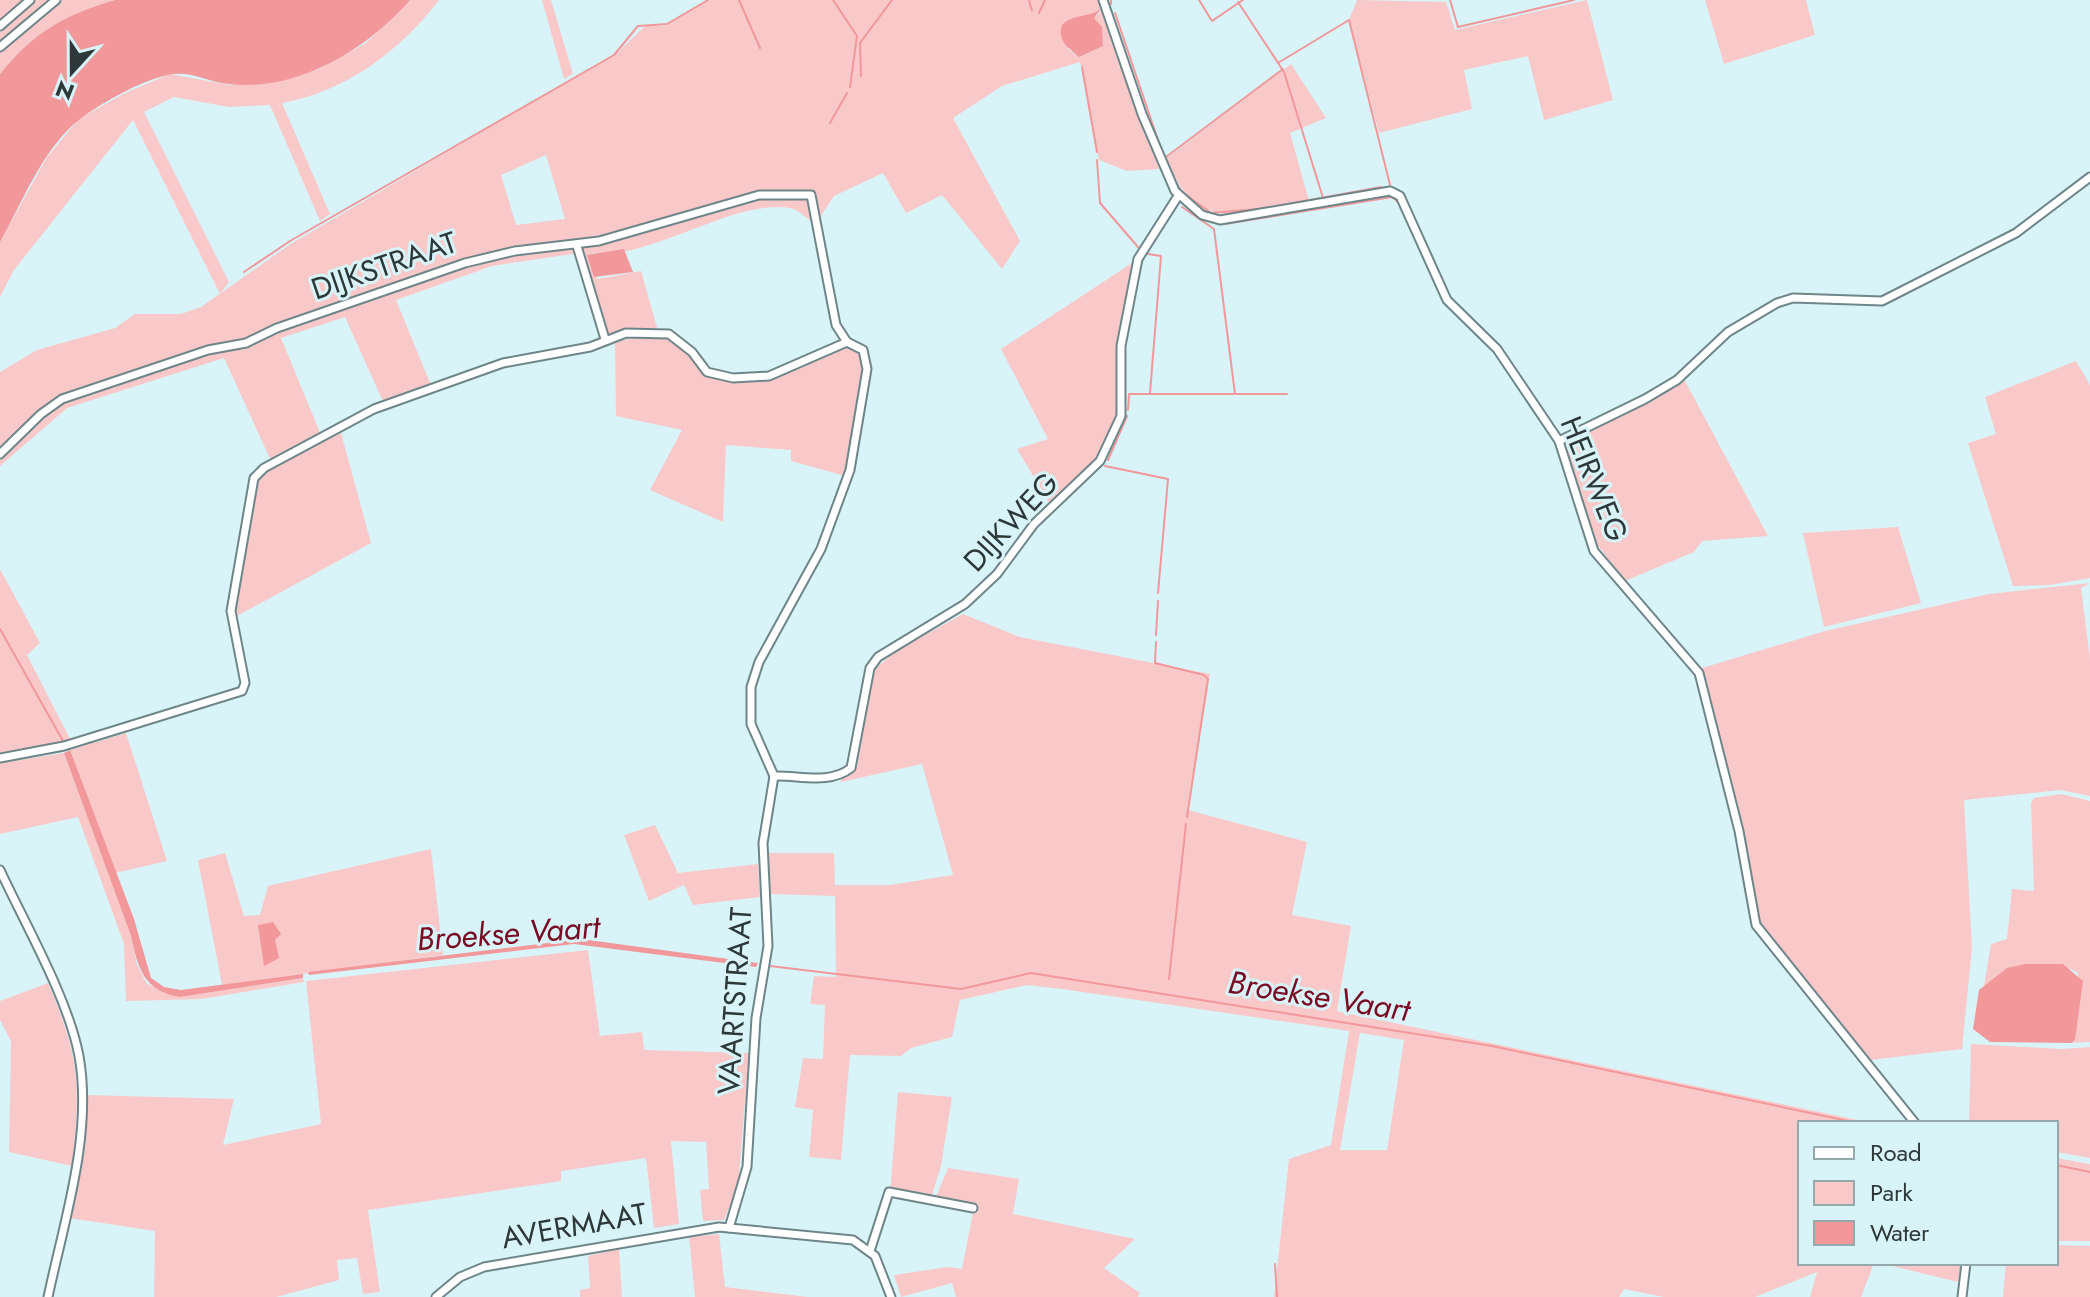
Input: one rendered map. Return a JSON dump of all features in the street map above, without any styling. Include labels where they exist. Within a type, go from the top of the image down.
[{"type":"street","points":[[0,26],[30,0]]},
{"type":"street","points":[[0,47],[56,0]]},
{"type":"street","points":[[1103,0],[1147,127],[1178,196]]},
{"type":"street","points":[[1559,441],[1677,380],[1728,332],[1777,303],[1793,298],[1882,301],[2016,233],[2090,177]]},
{"type":"street","name":"HEIRWEG","points":[[1178,196],[1202,215],[1220,220],[1393,191],[1400,196],[1447,300],[1497,349],[1559,441],[1594,551],[1699,673],[1739,831],[1756,925],[1913,1121]]},
{"type":"street","name":"DIJKSTRAAT","points":[[0,454],[50,407],[95,386],[208,350],[246,343],[277,328],[465,263],[515,251],[577,246],[759,195],[811,195],[836,325],[847,342]]},
{"type":"street","name":"DIJKWEG","points":[[774,776],[836,776],[851,768],[870,668],[878,657],[965,604],[981,590],[1034,524],[1089,476],[1100,461],[1121,416],[1121,346],[1138,259],[1178,196]]},
{"type":"street","points":[[577,246],[605,339]]},
{"type":"street","points":[[0,758],[64,746],[242,691],[245,683],[232,619],[231,598],[252,483],[264,468],[374,409],[503,363],[590,347],[605,339],[637,332],[669,334],[692,352],[713,376],[745,379],[769,376],[847,342],[863,350],[867,369],[850,470],[821,549],[759,662],[751,687],[751,724],[774,776]]},
{"type":"street","name":"VAARTSTRAAT","points":[[729,1228],[747,1167],[756,1018],[769,924],[763,843],[774,776]]},
{"type":"street","points":[[0,870],[70,1026],[80,1060],[80,1129],[48,1297]]},
{"type":"street","points":[[891,1297],[880,1264],[870,1251],[889,1192],[973,1208]]},
{"type":"street","name":"AVERMAAT","points":[[436,1297],[460,1277],[484,1267],[700,1228],[729,1228],[802,1238],[843,1238],[870,1251]]},
{"type":"street","points":[[1962,1297],[1966,1265]]},
{"type":"green space","points":[[0,0],[115,0],[80,12],[51,27],[25,47],[0,74]]},
{"type":"green space","points":[[410,0],[439,0],[407,36],[370,66],[328,89],[282,103],[330,214],[320,221],[270,105],[229,107],[174,97],[144,112],[229,282],[220,294],[133,120],[14,270],[0,297],[0,242],[47,157],[79,119],[125,93],[170,74],[230,85],[293,78],[319,69],[366,43]]},
{"type":"green space","points":[[542,0],[551,0],[573,74],[564,79]]},
{"type":"green space","points":[[707,0],[1103,0],[1159,169],[1127,171],[1099,160],[1080,62],[1002,86],[953,118],[1020,241],[1002,269],[942,195],[906,213],[883,173],[834,196],[816,223],[794,209],[767,208],[717,220],[640,248],[616,253],[593,253],[597,279],[641,271],[658,331],[605,339],[579,253],[492,266],[396,300],[433,390],[385,406],[345,317],[281,338],[321,435],[272,463],[224,358],[67,408],[0,466],[0,372],[37,350],[115,328],[135,314],[181,314],[201,307],[289,245],[618,52],[645,26],[664,26]],"holes":[[[1102,10],[1094,18],[1099,48],[1079,57],[1068,49],[1083,15],[1092,16]],[[546,155],[565,219],[516,225],[501,175]]]},
{"type":"green space","points":[[1357,0],[1446,2],[1455,30],[1587,0],[1613,100],[1544,120],[1528,56],[1464,70],[1472,109],[1379,133],[1349,20]]},
{"type":"green space","points":[[1705,0],[1806,0],[1815,35],[1724,64]]},
{"type":"green space","points":[[1291,64],[1326,118],[1290,133],[1309,201],[1242,214],[1208,210],[1193,200],[1179,184],[1166,159]]},
{"type":"green space","points":[[1135,261],[1118,337],[1117,420],[1096,460],[1050,504],[1017,449],[1048,439],[1001,349]]},
{"type":"green space","points":[[661,335],[681,347],[704,376],[724,380],[761,380],[797,369],[850,346],[861,352],[863,398],[845,476],[791,461],[791,450],[726,445],[723,522],[650,490],[682,430],[616,416],[615,341]]},
{"type":"green space","points":[[2076,361],[2090,385],[2090,578],[2050,585],[2013,586],[1968,443],[1996,434],[1985,397]]},
{"type":"green space","points":[[1684,379],[1768,536],[1702,541],[1694,552],[1625,581],[1597,544],[1565,444],[1661,396]]},
{"type":"green space","points":[[341,433],[371,543],[235,617],[258,481],[266,471]]},
{"type":"green space","points":[[1898,527],[1921,603],[1824,627],[1803,533]]},
{"type":"green space","points":[[0,569],[40,643],[27,655],[70,739],[0,755]]},
{"type":"green space","points":[[2090,583],[2081,588],[2090,658],[2090,796],[2060,790],[1964,800],[1972,948],[1962,1049],[1870,1060],[1758,921],[1702,668],[1825,631],[1989,594]]},
{"type":"green space","points":[[963,614],[1020,637],[1210,674],[1188,810],[1307,842],[1292,915],[1351,926],[1337,1011],[1862,1121],[1798,1121],[1798,1265],[1873,1265],[1861,1297],[1810,1297],[1817,1272],[1755,1297],[1664,1297],[1624,1289],[1619,1297],[1274,1297],[1289,1159],[1331,1145],[1349,1031],[1062,989],[1027,985],[960,1000],[952,1037],[911,1048],[901,1056],[850,1055],[841,1160],[809,1157],[813,1110],[795,1107],[803,1058],[823,1059],[825,1005],[810,1004],[814,976],[836,977],[835,896],[770,894],[768,853],[834,853],[835,885],[890,885],[953,875],[922,764],[841,782],[857,766],[874,670],[894,652]],"holes":[[[1360,1033],[1404,1040],[1387,1150],[1340,1150]]]},
{"type":"green space","points":[[126,733],[167,861],[115,873],[70,750]]},
{"type":"green space","points":[[64,753],[131,936],[137,965],[147,984],[180,997],[303,978],[304,982],[201,999],[126,1001],[124,944],[78,817],[0,834],[0,763]]},
{"type":"green space","points":[[2061,794],[2090,801],[2090,1042],[2071,1043],[2075,1040],[2078,973],[2066,967],[2042,965],[1984,986],[1991,944],[2007,939],[2012,889],[2034,891],[2031,803],[2034,798]]},
{"type":"green space","points":[[655,825],[678,873],[758,864],[760,897],[693,905],[684,885],[649,901],[624,835]]},
{"type":"green space","points":[[431,849],[443,955],[222,985],[198,860],[225,853],[244,916],[260,915],[268,886]]},
{"type":"green space","points":[[588,950],[600,1036],[642,1032],[644,1050],[749,1053],[738,1187],[724,1220],[703,1221],[700,1190],[709,1189],[706,1142],[671,1141],[679,1224],[654,1228],[646,1158],[561,1171],[561,1181],[368,1210],[380,1292],[363,1294],[357,1258],[337,1260],[339,1280],[276,1297],[154,1297],[155,1231],[69,1218],[86,1095],[234,1099],[223,1145],[321,1124],[306,981]]},
{"type":"green space","points":[[48,983],[67,1032],[75,1072],[77,1114],[72,1166],[9,1152],[11,1041],[0,1020],[0,1001]]},
{"type":"green space","points":[[1971,1044],[2062,1049],[2090,1047],[2090,1158],[2058,1152],[2058,1121],[1969,1121]]},
{"type":"green space","points":[[898,1092],[952,1097],[941,1166],[931,1198],[890,1194]]},
{"type":"green space","points":[[2058,1158],[2090,1164],[2090,1241],[2058,1241]]},
{"type":"green space","points":[[948,1168],[1019,1179],[1013,1214],[1135,1239],[1104,1268],[1140,1293],[1138,1297],[956,1297],[952,1283],[901,1297],[894,1275],[948,1267],[962,1269],[974,1207],[935,1199]]},
{"type":"green space","points":[[719,1234],[725,1287],[808,1297],[695,1297],[689,1237]]},
{"type":"green space","points":[[2058,1245],[2090,1246],[2090,1297],[2003,1297],[2006,1265],[2058,1265]]},
{"type":"green space","points":[[619,1249],[622,1297],[580,1297],[580,1290],[590,1288],[588,1256]]},
{"type":"green space","points":[[1888,1265],[1961,1265],[1958,1282]]},
{"type":"water","points":[[115,0],[410,0],[352,51],[305,74],[254,85],[228,84],[176,74],[146,82],[111,99],[80,119],[55,145],[0,242],[0,74],[25,47],[51,27],[80,12]]},
{"type":"water","points":[[1101,9],[1094,18],[1102,27],[1103,46],[1079,57],[1062,40],[1062,25]]},
{"type":"water","points":[[624,249],[633,272],[594,277],[587,255]]},
{"type":"water","points":[[70,750],[134,919],[151,978],[164,987],[181,990],[303,974],[303,978],[180,997],[158,990],[151,984],[140,968],[64,753]]},
{"type":"water","points":[[273,922],[281,934],[275,940],[279,958],[264,966],[258,925]]},
{"type":"water","points":[[581,939],[758,963],[756,967],[574,944],[309,975],[308,972]]},
{"type":"water","points":[[2025,964],[2063,964],[2083,981],[2075,1040],[2071,1043],[1990,1042],[1973,1029],[1979,990],[2007,968]]},
{"type":"waterway","points":[[244,272],[290,241],[614,55],[638,26],[667,24],[708,0]]},
{"type":"waterway","points":[[739,0],[760,48]]},
{"type":"waterway","points":[[833,0],[857,36],[850,87]]},
{"type":"waterway","points":[[861,76],[860,43],[892,0]]},
{"type":"waterway","points":[[1029,0],[1032,11]]},
{"type":"waterway","points":[[1039,13],[1045,0]]},
{"type":"waterway","points":[[1199,0],[1212,21],[1243,0]]},
{"type":"waterway","points":[[1450,0],[1458,27],[1574,0]]},
{"type":"waterway","points":[[1238,2],[1284,72],[1323,198]]},
{"type":"waterway","points":[[1115,13],[1160,146]]},
{"type":"waterway","points":[[1278,63],[1349,20],[1390,185]]},
{"type":"waterway","points":[[1082,67],[1097,152]]},
{"type":"waterway","points":[[1166,157],[1283,69]]},
{"type":"waterway","points":[[830,123],[847,93]]},
{"type":"waterway","points":[[1097,160],[1100,203],[1138,247]]},
{"type":"waterway","points":[[1174,179],[1182,192],[1211,213],[1270,208]]},
{"type":"waterway","points":[[1277,206],[1381,187]]},
{"type":"waterway","points":[[1225,224],[1392,197],[1399,203],[1444,302]]},
{"type":"waterway","points":[[1182,207],[1214,229],[1235,394]]},
{"type":"waterway","points":[[1148,254],[1161,256],[1150,393]]},
{"type":"waterway","points":[[1128,410],[1129,394],[1287,394]]},
{"type":"waterway","points":[[1108,460],[1127,416]]},
{"type":"waterway","points":[[1105,466],[1168,479],[1158,593]]},
{"type":"waterway","points":[[1156,635],[1158,601]]},
{"type":"waterway","name":"Broekse Vaart","points":[[0,629],[63,741]]},
{"type":"waterway","points":[[1156,642],[1155,663],[1204,675],[1208,679],[1187,817]]},
{"type":"waterway","points":[[1169,979],[1186,824]]},
{"type":"waterway","name":"Broekse Vaart","points":[[770,966],[961,989],[1031,973],[1492,1046],[1848,1121]]},
{"type":"waterway","name":"Broekse Vaart","points":[[2058,1165],[2090,1172]]},
{"type":"waterway","points":[[1275,1264],[1277,1297]]}]
